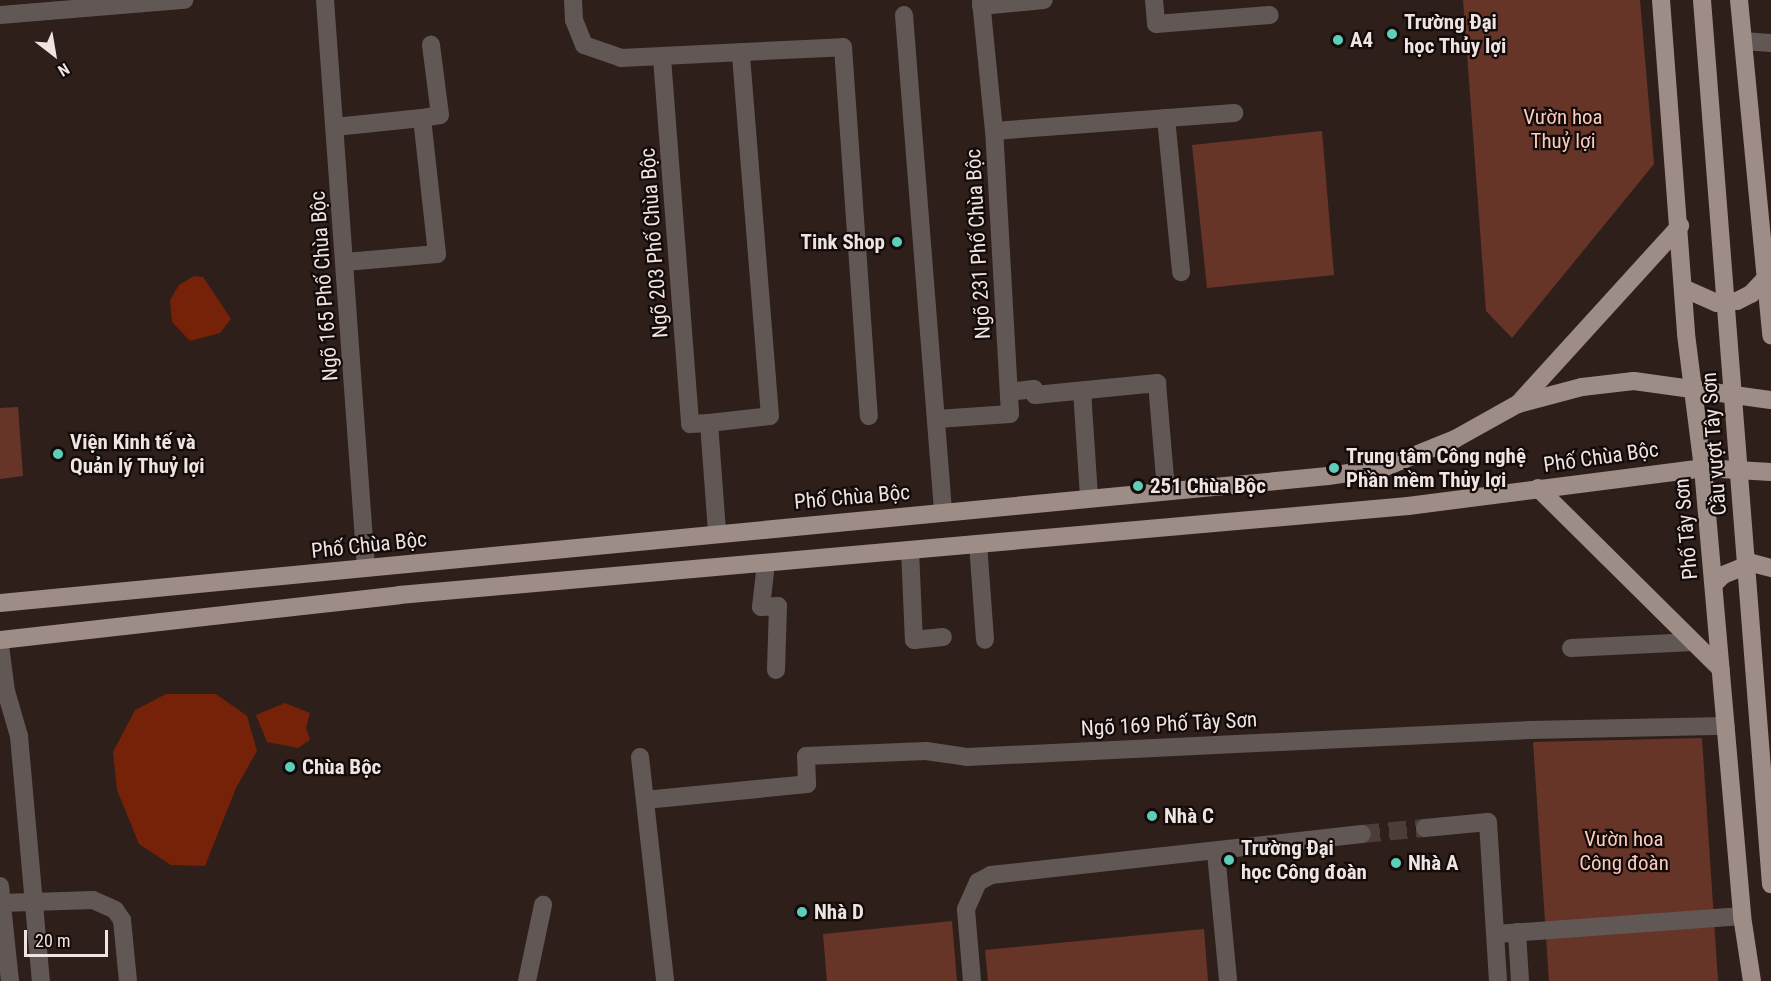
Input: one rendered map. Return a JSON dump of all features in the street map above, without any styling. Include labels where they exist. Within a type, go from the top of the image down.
[{"type":"main road","name":"Phố Tây Sơn","points":[[1661,0],[1683,288],[1714,584],[1742,916],[1752,981]]},
{"type":"main road","name":"Cầu vượt Tây Sơn","points":[[1702,0],[1771,884]]},
{"type":"main road","points":[[1739,0],[1765,234],[1765,279],[1771,335]]},
{"type":"main road","points":[[1518,404],[1680,226]]},
{"type":"main road","points":[[1683,288],[1717,303],[1737,301],[1751,294],[1765,279]]},
{"type":"main road","name":"Phố Chùa Bộc","points":[[0,603],[1089,496],[1166,491],[1383,468],[1455,439],[1518,404],[1582,387],[1634,381],[1771,400]]},
{"type":"main road","name":"Phố Chùa Bộc","points":[[0,640],[399,595],[1408,506],[1703,468],[1771,472]]},
{"type":"main road","points":[[1538,488],[1721,669]]},
{"type":"main road","points":[[1714,584],[1723,575],[1752,563],[1771,568]]},
{"type":"street","points":[[0,15],[184,0]]},
{"type":"street","name":"Ngõ 165 Phố Chùa Bộc","points":[[325,0],[366,568]]},
{"type":"street","points":[[573,0],[574,20],[584,45],[621,58],[662,58],[843,47],[869,416]]},
{"type":"street","points":[[981,3],[1044,0]]},
{"type":"street","points":[[1154,0],[1156,24],[1270,15]]},
{"type":"street","name":"Ngõ 231 Phố Chùa Bộc","points":[[937,419],[1010,414],[994,131],[981,3]]},
{"type":"street","points":[[904,15],[943,511]]},
{"type":"street","points":[[1743,41],[1771,43]]},
{"type":"street","points":[[335,127],[440,115],[431,45]]},
{"type":"street","points":[[717,532],[709,423],[770,416],[741,52]]},
{"type":"street","name":"Ngõ 203 Phố Chùa Bộc","points":[[662,58],[690,424],[709,423]]},
{"type":"street","points":[[994,131],[1234,113]]},
{"type":"street","points":[[345,262],[437,254],[422,118]]},
{"type":"street","points":[[1166,118],[1181,272]]},
{"type":"street","points":[[1009,392],[1034,389],[1035,395],[1157,383],[1166,491]]},
{"type":"street","points":[[1082,391],[1089,496]]},
{"type":"street","points":[[978,544],[985,640]]},
{"type":"street","points":[[910,550],[914,640],[943,637]]},
{"type":"street","points":[[766,563],[761,607],[778,606],[776,670]]},
{"type":"street","points":[[1571,648],[1694,642]]},
{"type":"street","points":[[0,646],[3,698],[19,736],[41,981]]},
{"type":"street","name":"Ngõ 169 Phố Tây Sơn","points":[[645,800],[807,784],[806,756],[926,751],[967,757],[1529,730],[1726,726]]},
{"type":"street","points":[[640,757],[665,981]]},
{"type":"street","points":[[1425,828],[1488,822],[1498,981]]},
{"type":"street","points":[[972,981],[966,909],[969,894],[978,882],[991,875],[1216,853],[1362,834]]},
{"type":"street","points":[[1216,853],[1228,981]]},
{"type":"street","points":[[10,981],[1,895],[35,899],[93,900],[115,910],[122,920],[128,981]]},
{"type":"street","points":[[527,981],[543,905]]},
{"type":"street","points":[[1496,934],[1742,916]]},
{"type":"street","points":[[1517,932],[1520,981]]},
{"type":"green space","name":"Vườn hoa Thuỷ lợi","points":[[1463,0],[1640,0],[1654,164],[1512,338],[1486,311]]},
{"type":"green space","points":[[1322,131],[1334,275],[1207,288],[1192,145]]},
{"type":"green space","points":[[18,407],[23,476],[0,479],[0,408]]},
{"type":"green space","name":"Vườn hoa Công đoàn","points":[[1702,738],[1718,981],[1549,981],[1533,742]]},
{"type":"green space","points":[[952,921],[957,981],[827,981],[823,934]]},
{"type":"green space","points":[[1204,929],[1208,981],[988,981],[985,950]]},
{"type":"shaded area","points":[[194,276],[203,277],[231,319],[220,333],[190,341],[172,322],[170,300],[179,285]]},
{"type":"shaded area","points":[[166,694],[216,694],[247,716],[257,751],[236,788],[205,866],[171,865],[139,844],[117,790],[113,752],[135,710]]},
{"type":"shaded area","points":[[285,703],[310,713],[306,728],[310,740],[298,748],[267,742],[256,715]]},
{"type":"tunnel","points":[[1362,834],[1425,828]]},
{"type":"place","name":"Trường Đại học Thủy lợi","points":[[1392,34]]},
{"type":"place","name":"A4","points":[[1338,40]]},
{"type":"place","name":"Tink Shop","points":[[897,242]]},
{"type":"place","name":"Viện Kinh tế và Quản lý Thuỷ lợi","points":[[58,454]]},
{"type":"place","name":"Trung tâm Công nghệ Phần mềm Thủy lợi","points":[[1334,468]]},
{"type":"place","name":"251 Chùa Bộc","points":[[1138,486]]},
{"type":"place","name":"Chùa Bộc","points":[[290,767]]},
{"type":"place","name":"Nhà C","points":[[1152,816]]},
{"type":"place","name":"Trường Đại học Công đoàn","points":[[1229,860]]},
{"type":"place","name":"Nhà A","points":[[1396,863]]},
{"type":"place","name":"Nhà D","points":[[802,912]]}]
